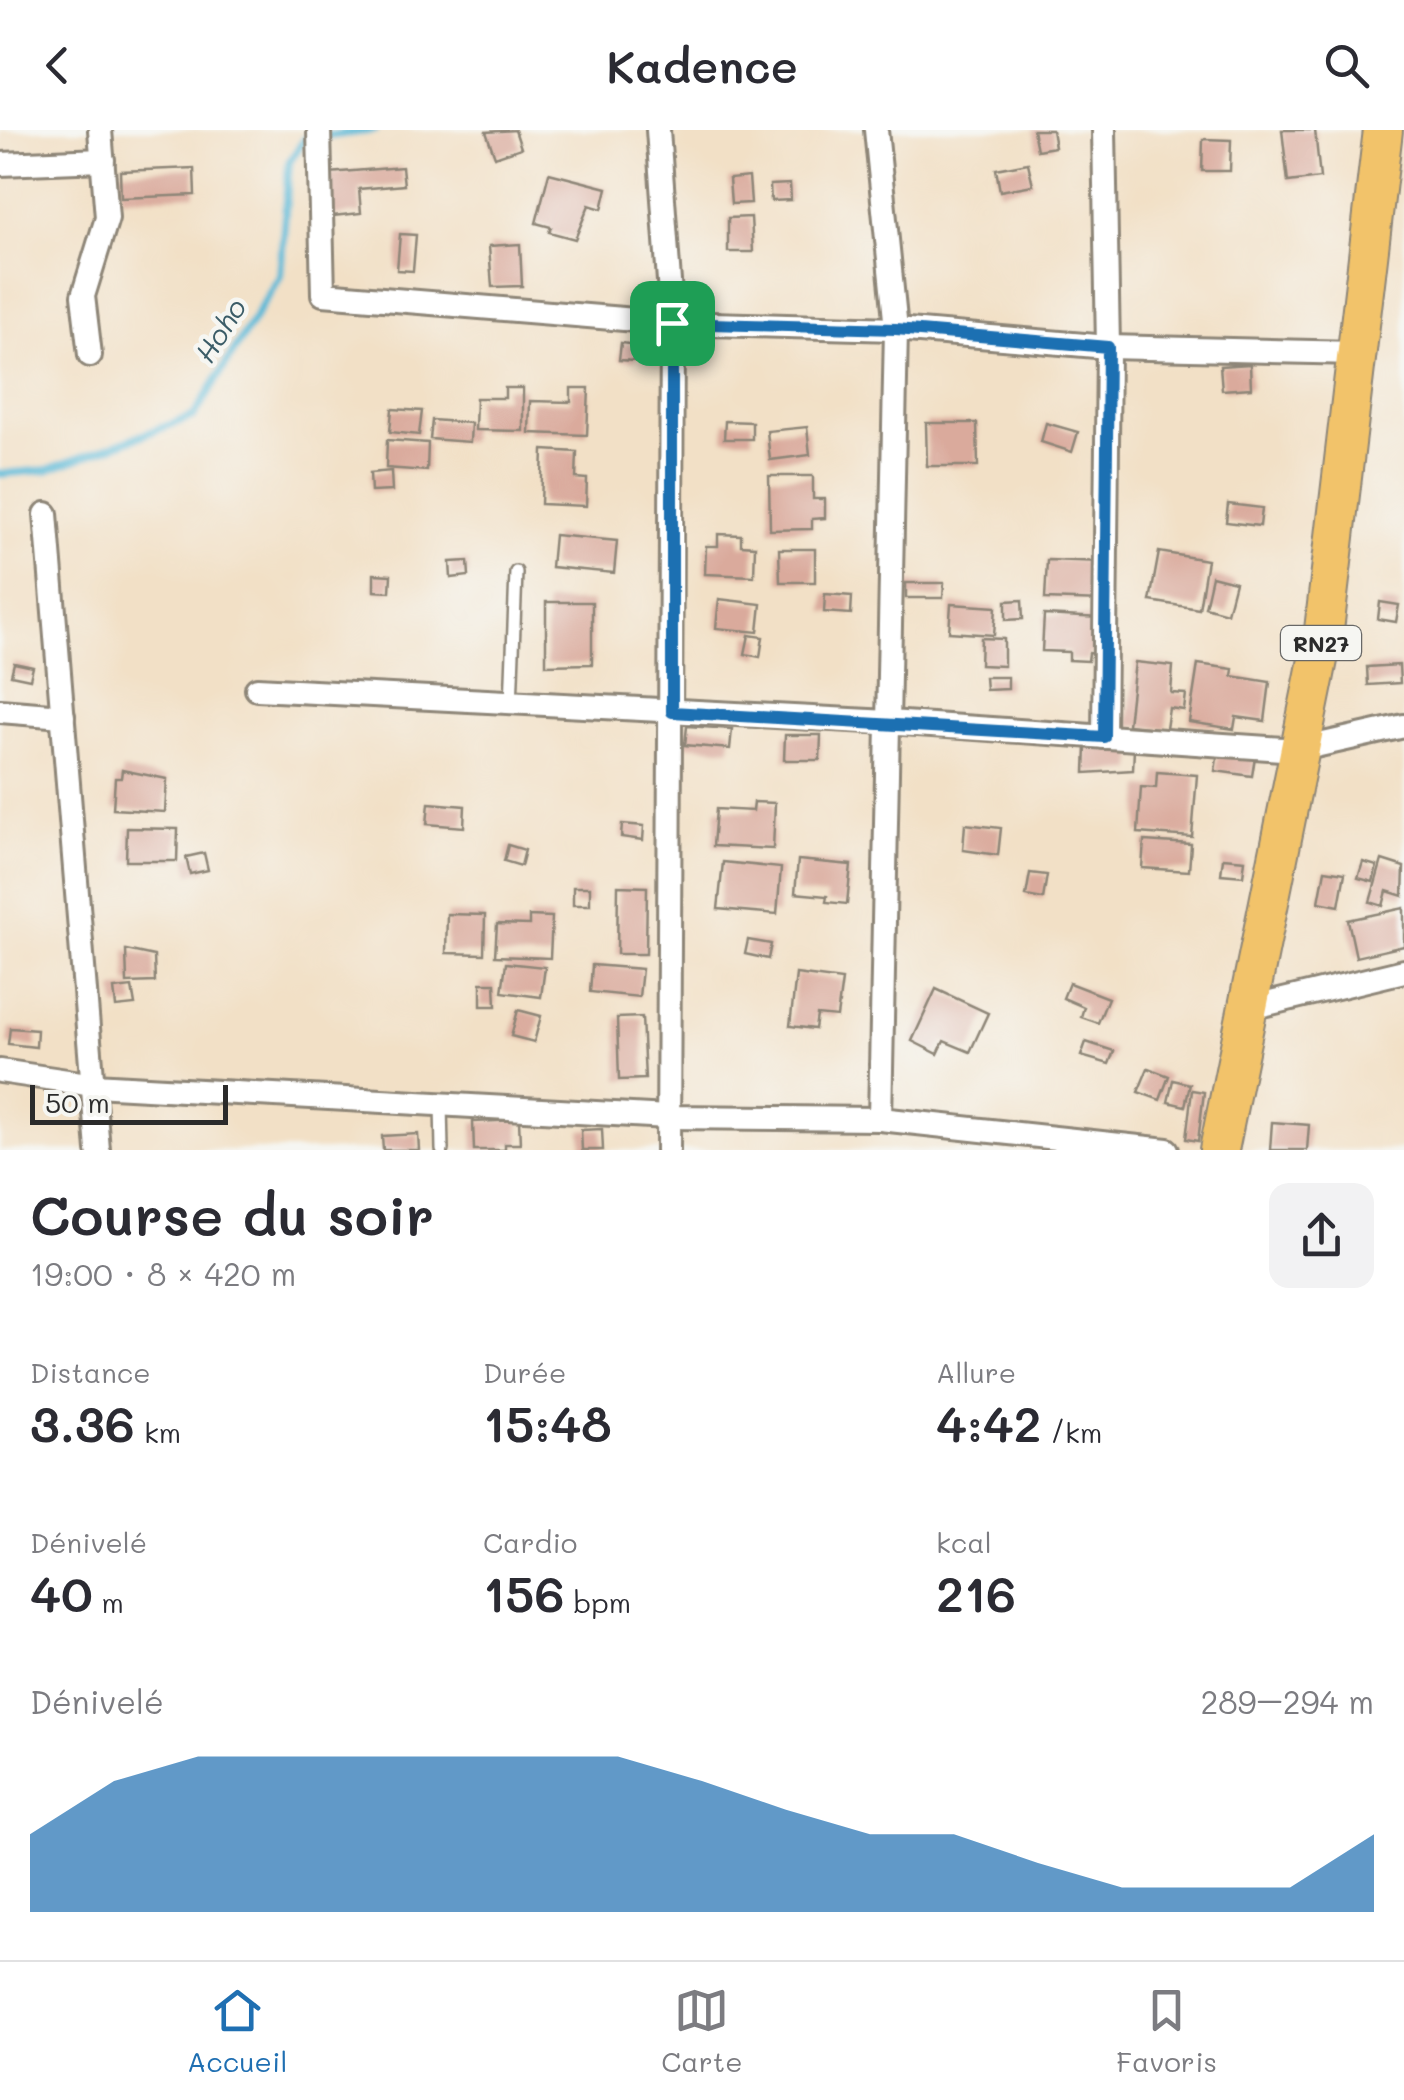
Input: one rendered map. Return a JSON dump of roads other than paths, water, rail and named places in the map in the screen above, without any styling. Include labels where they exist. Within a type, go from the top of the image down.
[{"type":"main road","name":"RN27","points":[[1219,1150],[1324,630],[1383,130]]},
{"type":"street","points":[[90,354],[83,296],[108,218],[100,130]]},
{"type":"street","points":[[658,130],[672,323],[668,1150]]},
{"type":"street","points":[[876,130],[896,329],[880,1119]]},
{"type":"street","points":[[1104,130],[1108,347],[1104,737]]},
{"type":"street","points":[[319,141],[323,294],[672,323],[896,329],[1108,347],[1356,353]]},
{"type":"street","points":[[0,164],[102,160]]},
{"type":"street","points":[[46,514],[98,1150]]},
{"type":"street","points":[[256,689],[511,706],[890,722],[1297,750],[1404,726]]},
{"type":"street","points":[[0,711],[63,716]]},
{"type":"street","points":[[1250,1008],[1404,971]]},
{"type":"street","points":[[0,1071],[94,1085],[668,1117],[880,1119],[1168,1150]]},
{"type":"lane","points":[[511,706],[516,572]]},
{"type":"lane","points":[[441,1104],[442,1150]]},
{"type":"waterway","name":"Hoho","points":[[0,474],[47,470],[194,416],[280,276],[289,162],[305,139],[375,130]]}]
